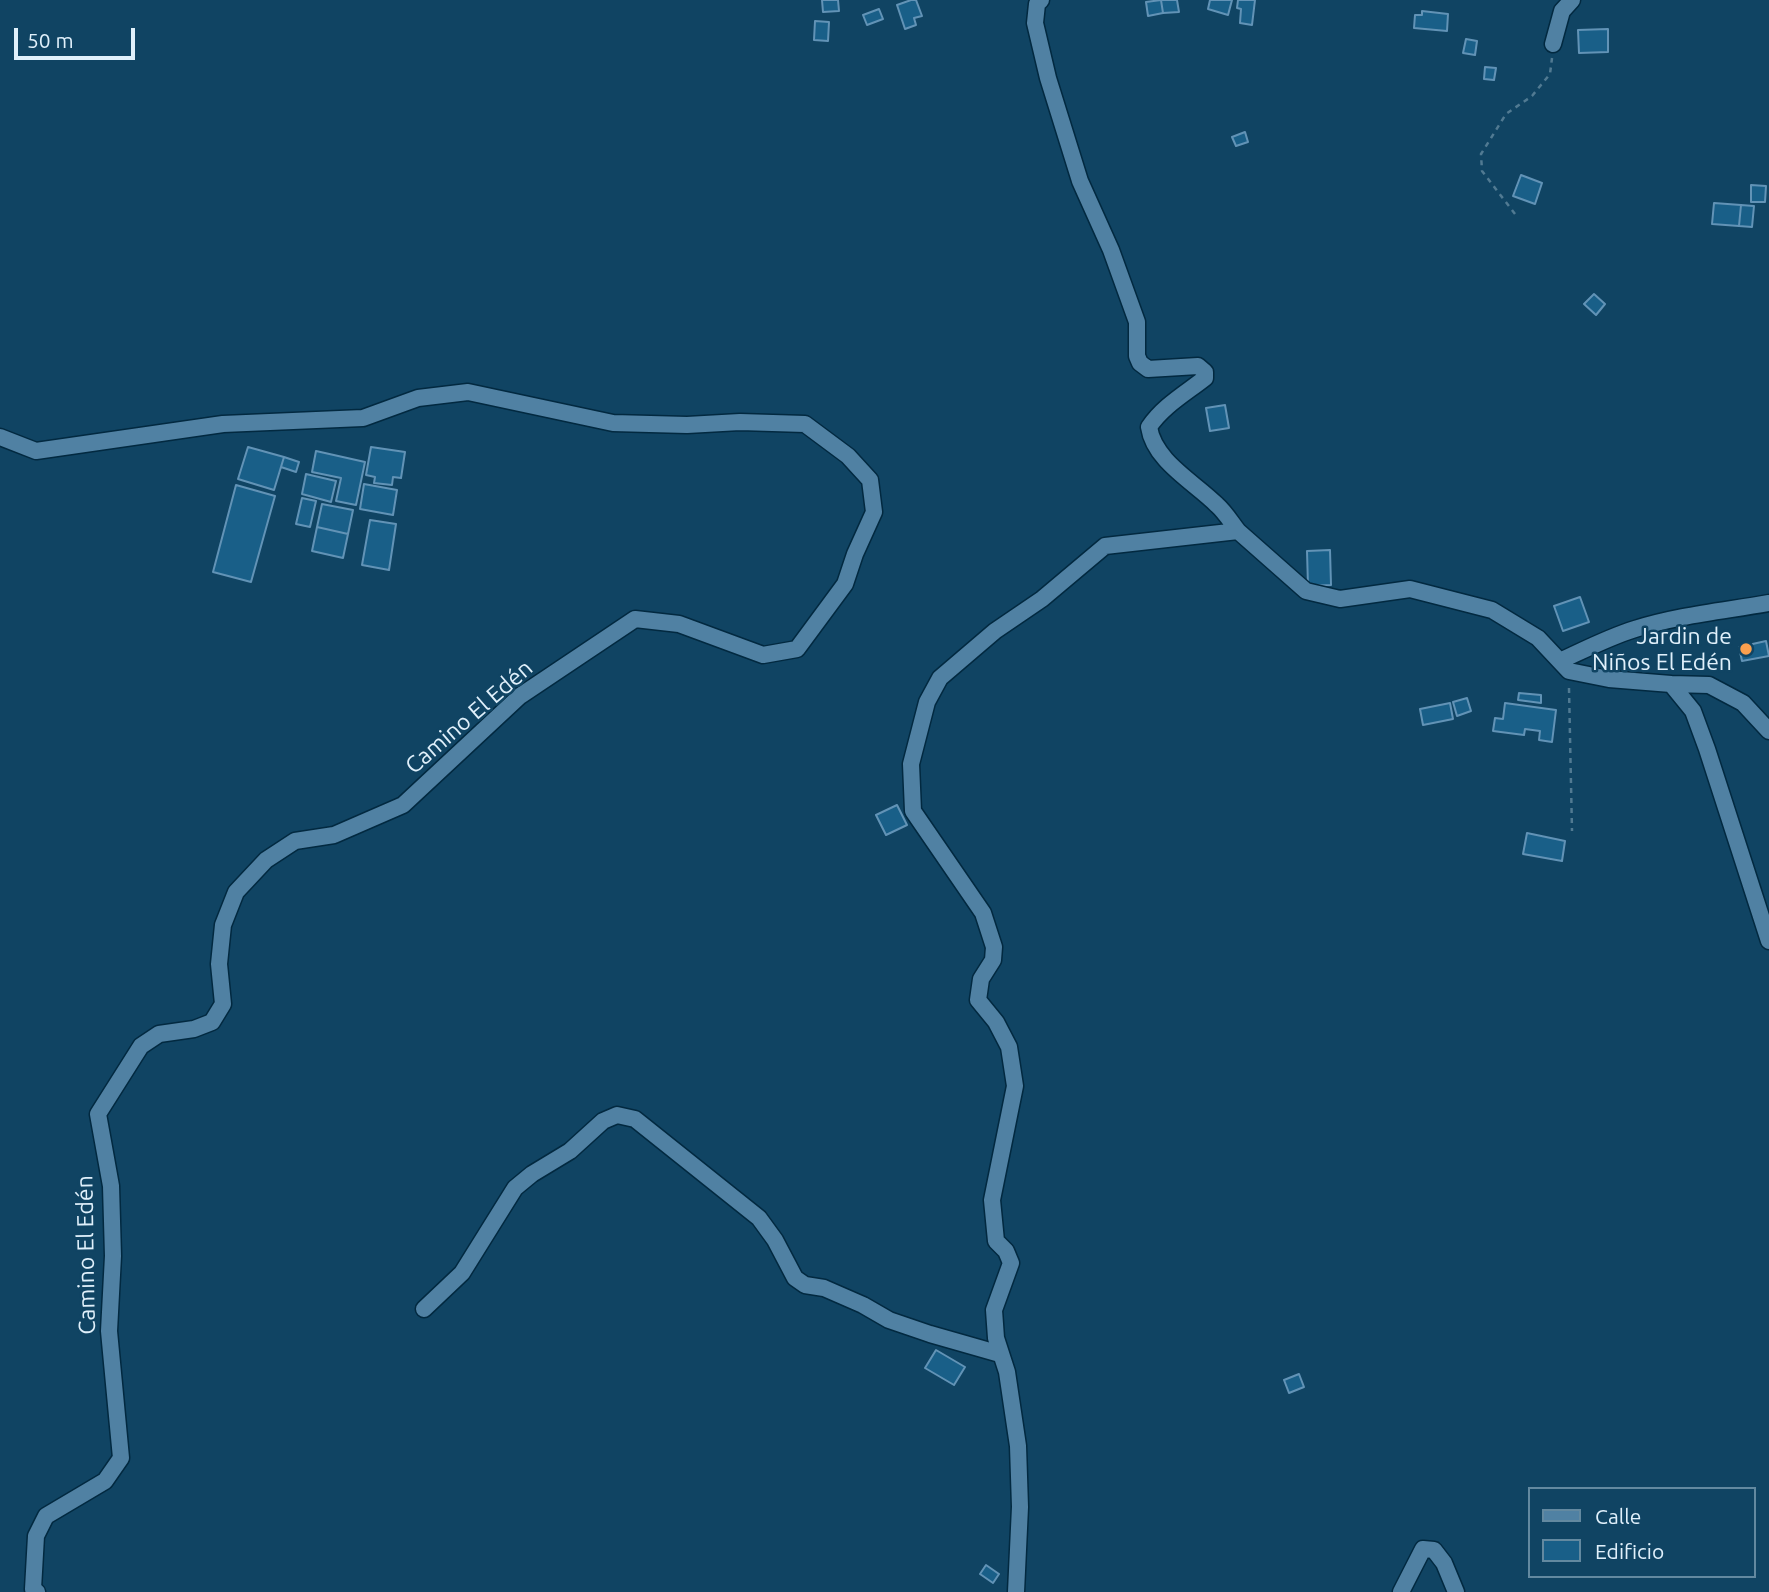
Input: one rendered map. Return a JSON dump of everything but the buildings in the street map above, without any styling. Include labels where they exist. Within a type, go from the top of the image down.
[{"type":"street","points":[[1041,0],[1037,4],[1035,23],[1048,78],[1080,181],[1111,250],[1137,322],[1137,356],[1140,363],[1147,369],[1198,366],[1205,372],[1205,378],[1174,401],[1149,427],[1151,440],[1163,456],[1220,507],[1238,531],[1306,591],[1340,599],[1410,589],[1492,610],[1538,638],[1564,666],[1609,679],[1709,685],[1743,703],[1769,731]]},
{"type":"street","points":[[1553,44],[1562,11],[1572,0]]},
{"type":"street","name":"Camino El Edén","points":[[0,437],[36,451],[223,424],[363,418],[418,398],[468,392],[613,422],[687,425],[740,422],[805,424],[848,456],[870,480],[874,512],[845,584],[797,649],[763,655],[679,624],[635,619],[520,696],[403,805],[334,835],[295,841],[266,860],[236,892],[223,925],[219,964],[223,1004],[212,1021],[194,1029],[159,1034],[141,1046],[98,1114],[111,1186],[113,1256],[109,1331],[121,1458],[105,1481],[46,1516],[36,1536],[33,1589],[37,1592]]},
{"type":"street","points":[[1016,1592],[1020,1507],[1018,1446],[1007,1373],[996,1338],[994,1310],[1011,1263],[1006,1251],[996,1241],[992,1200],[1015,1086],[1009,1047],[996,1022],[978,1000],[981,979],[993,960],[994,947],[983,913],[913,811],[911,764],[927,702],[940,678],[995,632],[1042,600],[1105,546],[1238,531]]},
{"type":"street","points":[[1564,666],[1633,629],[1702,612],[1734,610],[1769,603]]},
{"type":"street","points":[[1671,684],[1693,712],[1769,940]]},
{"type":"street","points":[[424,1309],[462,1273],[515,1188],[570,1151],[603,1121],[617,1115],[635,1119],[759,1218],[775,1240],[795,1278],[805,1285],[824,1288],[889,1320],[920,1331],[1000,1353]]},
{"type":"street","points":[[1401,1592],[1423,1549],[1434,1550],[1456,1592]]},
{"type":"path","points":[[1515,214],[1482,171],[1481,154],[1506,114],[1532,96],[1550,74],[1553,44]]},
{"type":"path","points":[[1564,666],[1572,831]]},
{"type":"place","name":"Jardin de Niños El Edén","points":[[1746,649]]}]
